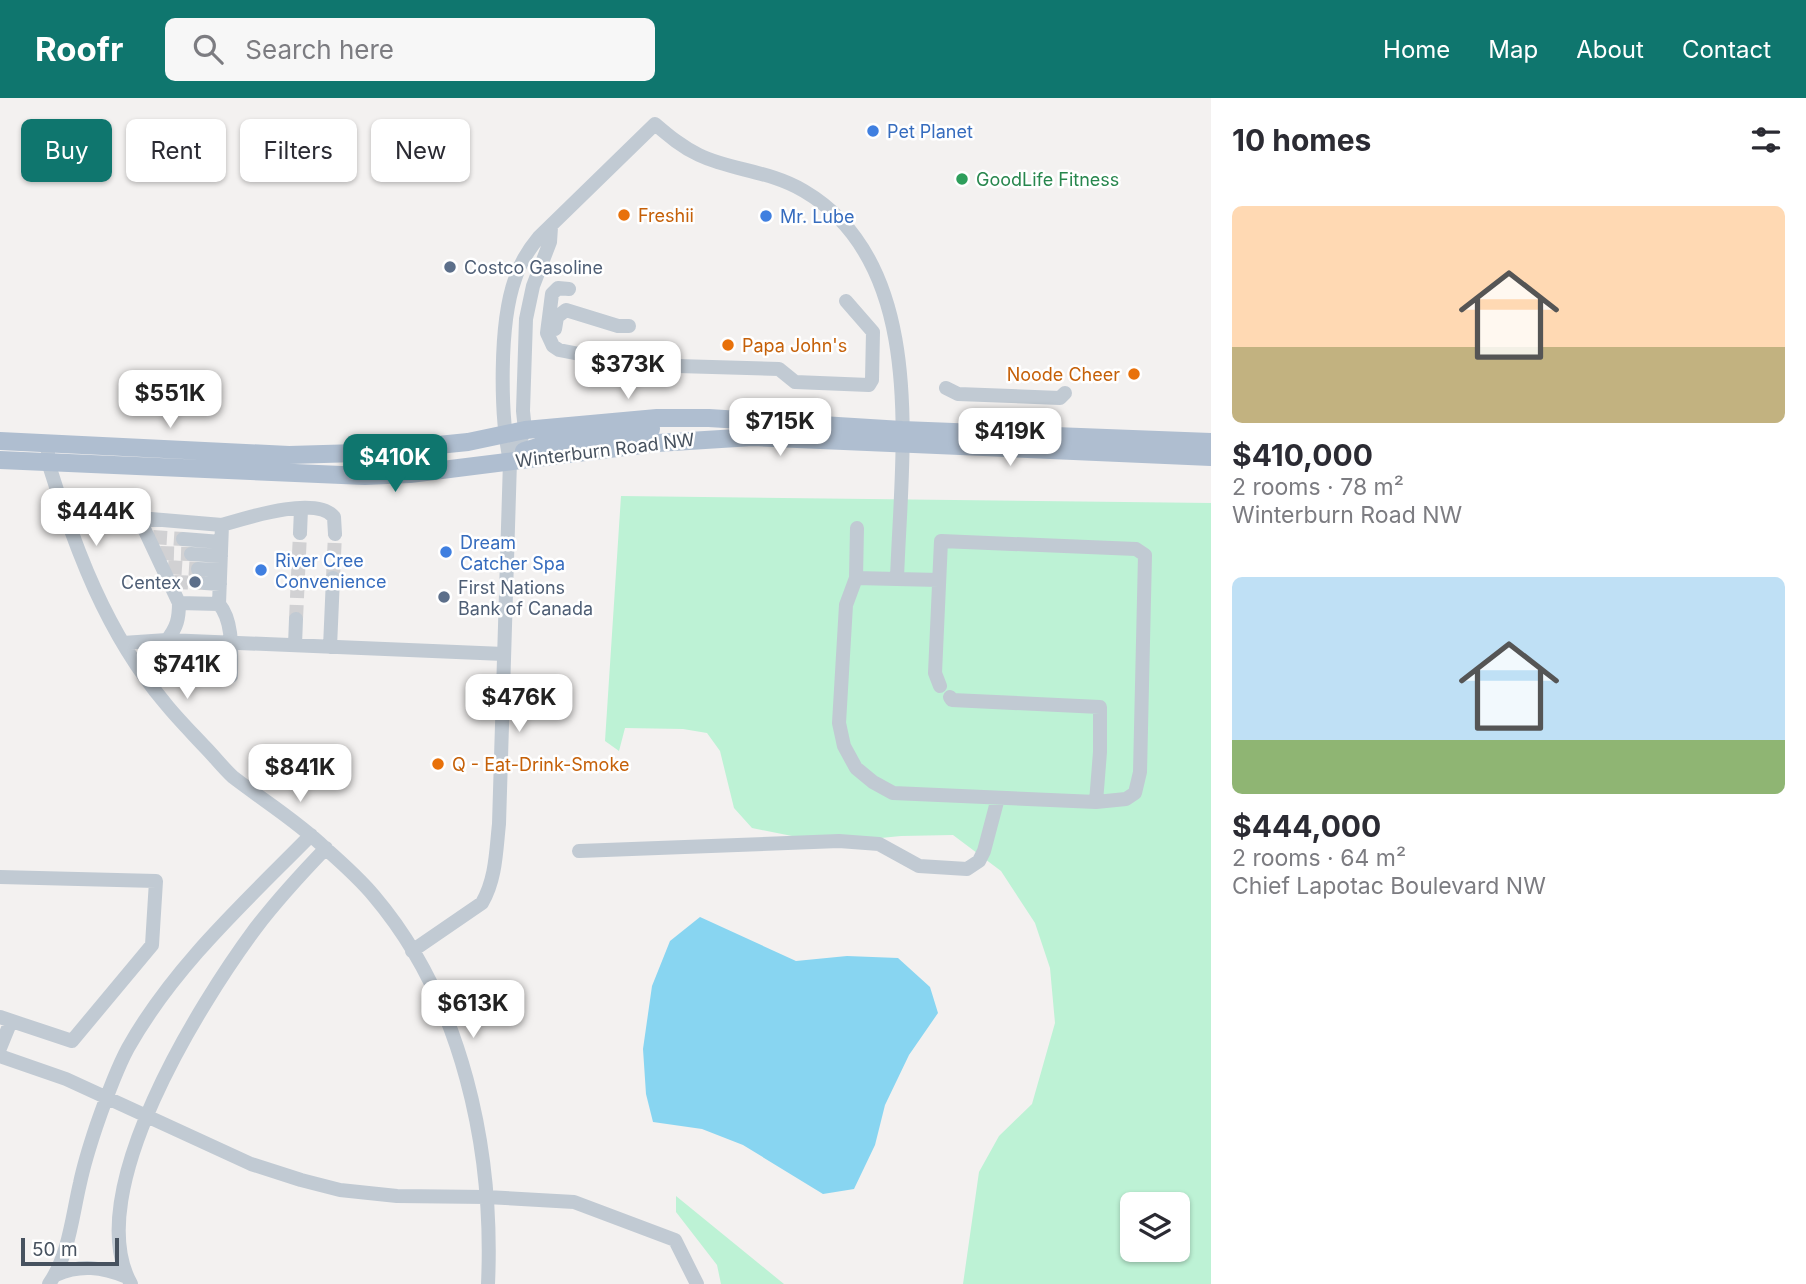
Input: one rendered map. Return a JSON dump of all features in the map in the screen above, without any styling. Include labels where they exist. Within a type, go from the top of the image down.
[{"type":"main road","name":"Winterburn Road NW","points":[[0,440],[289,455],[409,449],[468,442],[525,430],[657,418],[709,418],[901,437],[1211,457]]},
{"type":"main road","points":[[510,461],[529,448],[557,441],[666,427],[709,418]]},
{"type":"main road","name":"Winterburn Road NW","points":[[0,460],[365,476],[410,474],[709,438],[901,437],[1211,442]]},
{"type":"street","points":[[412,951],[482,903],[495,869],[499,824],[510,461],[504,434],[505,350],[515,278],[530,248],[655,124],[673,140],[699,155],[762,173],[805,192],[846,225],[876,269],[892,322],[901,385],[897,579]]},
{"type":"street","points":[[510,461],[525,430],[523,411],[526,319],[533,286],[546,257],[551,227]]},
{"type":"street","points":[[569,289],[558,288],[552,294],[547,333],[549,341],[559,351],[610,360],[627,352],[643,365],[779,369],[795,382],[869,385],[872,380],[873,332],[846,301]]},
{"type":"street","points":[[599,358],[590,351],[556,340],[554,332],[560,314],[571,310],[618,326],[629,326]]},
{"type":"street","points":[[946,388],[954,394],[1060,398],[1065,393]]},
{"type":"street","points":[[48,443],[48,462],[68,527],[95,590],[134,662],[165,703],[231,775],[311,835],[374,896],[412,951],[447,1022],[468,1079],[486,1197],[488,1284]]},
{"type":"street","points":[[167,640],[179,620],[179,603],[139,518],[222,525],[284,508],[323,510],[334,517],[335,534]]},
{"type":"street","points":[[300,533],[301,509]]},
{"type":"street","points":[[222,525],[217,567],[219,604],[226,613],[231,676]]},
{"type":"street","points":[[857,528],[856,578],[846,605],[839,723],[844,746],[856,768],[893,793],[1096,802],[1126,799],[1135,793],[1140,772],[1145,555],[1136,549],[941,541],[935,673],[945,692],[952,700],[1100,707],[1096,802]]},
{"type":"street","points":[[183,539],[217,567]]},
{"type":"street","points":[[191,554],[217,567]]},
{"type":"street","points":[[198,569],[217,567]]},
{"type":"street","points":[[330,647],[333,578]]},
{"type":"street","points":[[856,578],[939,580]]},
{"type":"street","points":[[179,603],[219,604]]},
{"type":"street","points":[[295,645],[296,619]]},
{"type":"street","points":[[122,643],[167,640],[504,654]]},
{"type":"street","points":[[579,851],[839,841],[879,844],[919,866],[967,869],[979,862],[984,851],[998,798]]},
{"type":"street","points":[[52,1279],[68,1242],[80,1181],[92,1141],[127,1050],[172,984],[214,934],[311,835]]},
{"type":"street","points":[[129,1280],[121,1255],[118,1225],[122,1195],[128,1165],[168,1070],[190,1028],[256,928],[291,884],[326,848]]},
{"type":"street","points":[[0,877],[156,881],[152,945],[72,1041],[6,1019],[0,1048]]},
{"type":"street","points":[[0,1056],[66,1079],[267,1170],[331,1188],[397,1196],[574,1202],[675,1240],[697,1284]]},
{"type":"street","points":[[52,1279],[67,1270],[91,1268],[112,1271],[129,1280]]},
{"type":"green space","points":[[621,496],[1211,503],[1211,1284],[963,1284],[979,1172],[999,1136],[1032,1104],[1055,1023],[1050,968],[1035,923],[1001,871],[953,835],[850,841],[802,838],[752,828],[734,808],[720,751],[707,733],[683,729],[625,728],[619,751],[605,741]]},
{"type":"green space","points":[[676,1196],[784,1284],[721,1284],[717,1265],[676,1212]]},
{"type":"water","points":[[700,917],[796,961],[847,956],[898,958],[930,987],[938,1013],[909,1055],[885,1105],[875,1145],[854,1189],[823,1194],[743,1145],[702,1129],[653,1122],[646,1094],[643,1049],[652,986],[670,941]]},
{"type":"tunnel","points":[[296,619],[300,533]]},
{"type":"tunnel","points":[[333,578],[335,534]]},
{"type":"tunnel","points":[[153,537],[183,539]]},
{"type":"tunnel","points":[[160,553],[191,554]]},
{"type":"tunnel","points":[[168,567],[198,569]]},
{"type":"tunnel","points":[[174,582],[205,583]]},
{"type":"place","name":"Pet Planet","points":[[873,131]]},
{"type":"place","name":"GoodLife Fitness","points":[[962,179]]},
{"type":"place","name":"Freshii","points":[[624,215]]},
{"type":"place","name":"Mr. Lube","points":[[766,216]]},
{"type":"place","name":"Costco Gasoline","points":[[450,267]]},
{"type":"place","name":"Papa John's","points":[[728,345]]},
{"type":"place","name":"Noode Cheer","points":[[1134,374]]},
{"type":"place","name":"Dream Catcher Spa","points":[[446,552]]},
{"type":"place","name":"River Cree Convenience","points":[[261,570]]},
{"type":"place","name":"Centex","points":[[195,582]]},
{"type":"place","name":"First Nations Bank of Canada","points":[[444,597]]},
{"type":"place","name":"Q - Eat-Drink-Smoke","points":[[438,764]]}]
